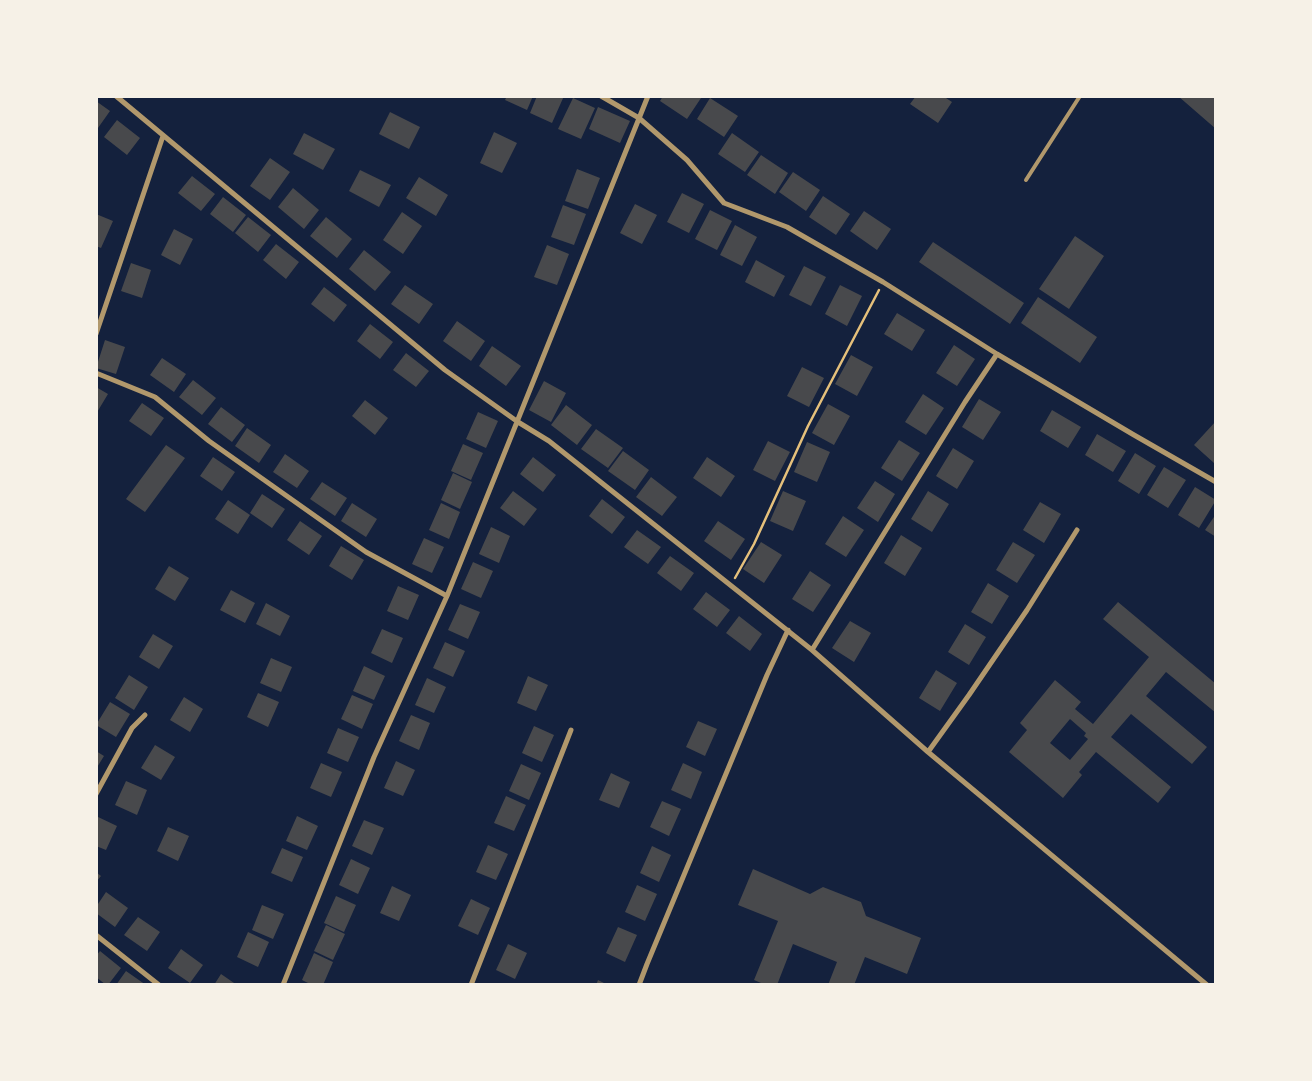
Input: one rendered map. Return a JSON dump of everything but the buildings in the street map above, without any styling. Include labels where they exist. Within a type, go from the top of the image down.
[{"type":"street","points":[[116,96],[445,370],[518,422],[549,441],[788,630],[928,752],[1207,985]]},
{"type":"street","points":[[601,96],[640,118],[687,160],[724,203],[787,227],[883,282],[997,354],[1216,482]]},
{"type":"street","points":[[284,985],[374,757],[447,596],[648,96]]},
{"type":"street","points":[[96,334],[163,136]]},
{"type":"street","points":[[812,650],[965,402],[997,354]]},
{"type":"street","points":[[96,373],[155,397],[209,441],[366,552],[447,596]]},
{"type":"street","points":[[928,752],[1027,610],[1077,530]]},
{"type":"street","points":[[639,985],[767,675],[788,630]]},
{"type":"street","points":[[96,794],[132,728],[144,715]]},
{"type":"street","points":[[471,985],[571,730]]},
{"type":"street","points":[[96,935],[159,985]]},
{"type":"lane","points":[[1026,180],[1080,96]]},
{"type":"path","points":[[731,586],[754,544],[808,426],[883,282]]}]
